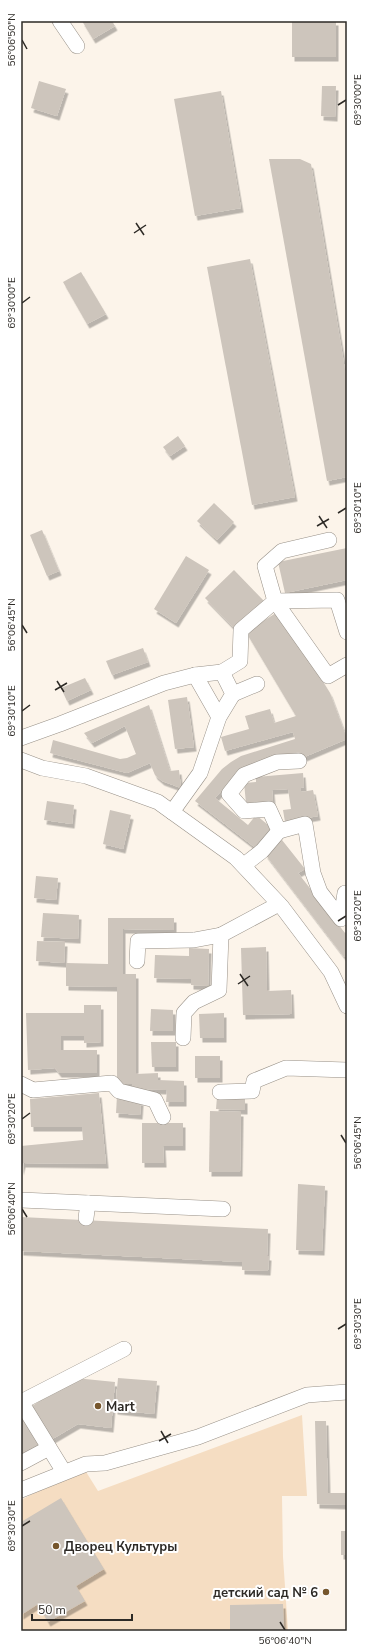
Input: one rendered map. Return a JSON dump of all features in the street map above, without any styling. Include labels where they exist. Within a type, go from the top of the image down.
[{"type":"street","points":[[60,21],[77,46]]},
{"type":"street","points":[[329,540],[282,551],[265,566],[275,601],[328,676],[347,665]]},
{"type":"street","points":[[21,738],[164,683],[195,675],[222,672],[240,661],[241,630],[275,601],[337,600],[347,632]]},
{"type":"street","points":[[222,672],[234,694]]},
{"type":"street","points":[[195,675],[201,700],[219,717]]},
{"type":"street","points":[[172,812],[200,773],[219,717],[234,694],[257,684]]},
{"type":"street","points":[[21,760],[42,768],[86,776],[123,788],[158,802],[236,858],[280,904],[331,972],[347,1006]]},
{"type":"street","points":[[279,831],[270,809],[244,811],[229,794],[244,776],[277,762],[299,761]]},
{"type":"street","points":[[244,865],[262,850],[279,831],[305,824],[312,873],[320,892],[341,919],[345,893]]},
{"type":"street","points":[[137,961],[138,940],[194,940],[221,935],[280,904]]},
{"type":"street","points":[[183,1038],[184,1013],[194,1002],[219,990],[221,935]]},
{"type":"street","points":[[220,1092],[252,1091],[254,1081],[286,1068],[347,1070]]},
{"type":"street","points":[[21,1084],[33,1090],[112,1083],[119,1091],[155,1100],[163,1117]]},
{"type":"street","points":[[21,1200],[87,1210],[223,1209]]},
{"type":"street","points":[[64,1472],[21,1402],[124,1349]]},
{"type":"street","points":[[21,1490],[86,1464],[105,1463],[198,1437],[307,1396],[347,1392]]},
{"type":"street","points":[[21,1463],[49,1448]]},
{"type":"shaded area","points":[[302,1415],[307,1496],[282,1496],[283,1557],[288,1631],[21,1631],[21,1500],[83,1467],[98,1491]]},
{"type":"building","points":[[82,21],[112,21],[115,26],[93,39]]},
{"type":"building","points":[[292,21],[336,21],[336,57],[292,57]]},
{"type":"building","points":[[39,81],[66,89],[57,116],[31,108]]},
{"type":"building","points":[[322,86],[336,86],[335,117],[321,116]]},
{"type":"building","points":[[221,91],[241,208],[195,216],[174,99]]},
{"type":"building","points":[[269,159],[300,159],[311,164],[347,382],[347,477],[327,481]]},
{"type":"building","points":[[250,259],[295,497],[252,505],[207,267]]},
{"type":"building","points":[[81,272],[106,314],[87,324],[63,282]]},
{"type":"building","points":[[178,436],[185,446],[170,456],[163,447]]},
{"type":"building","points":[[214,503],[234,522],[217,540],[197,521]]},
{"type":"building","points":[[42,530],[59,571],[47,576],[30,535]]},
{"type":"building","points":[[347,548],[347,580],[285,593],[278,562]]},
{"type":"building","points":[[186,556],[209,570],[176,623],[154,609]]},
{"type":"building","points":[[234,570],[264,601],[235,629],[205,598]]},
{"type":"building","points":[[279,611],[330,693],[347,739],[302,758],[299,752],[255,765],[238,772],[215,798],[248,825],[256,815],[273,829],[257,849],[195,801],[222,769],[231,762],[241,756],[295,739],[293,732],[225,751],[221,737],[249,729],[245,716],[270,709],[274,723],[296,716],[246,632]]},
{"type":"building","points":[[143,648],[148,662],[112,675],[106,661]]},
{"type":"building","points":[[85,678],[91,690],[67,701],[61,688]]},
{"type":"building","points":[[187,697],[194,747],[175,749],[168,700]]},
{"type":"building","points":[[149,705],[170,771],[179,770],[181,788],[162,781],[155,775],[150,763],[127,773],[50,753],[53,740],[120,759],[136,754],[125,726],[92,743],[84,733]]},
{"type":"building","points":[[303,773],[304,787],[301,788],[301,792],[313,790],[318,816],[285,822],[283,810],[291,809],[288,789],[272,790],[273,801],[246,803],[244,783],[256,782],[256,777]]},
{"type":"building","points":[[47,801],[74,805],[72,824],[44,820]]},
{"type":"building","points":[[110,810],[131,815],[123,849],[103,844]]},
{"type":"building","points":[[282,840],[305,869],[298,873],[345,933],[347,931],[347,956],[344,957],[265,854]]},
{"type":"building","points":[[36,876],[58,878],[56,900],[34,898]]},
{"type":"building","points":[[43,913],[79,915],[78,939],[41,937]]},
{"type":"building","points":[[108,918],[174,918],[174,930],[123,929],[123,974],[136,974],[136,1074],[158,1073],[158,1080],[184,1081],[184,1102],[166,1102],[167,1090],[132,1089],[132,1084],[117,1084],[117,987],[66,986],[66,963],[108,964]]},
{"type":"building","points":[[37,941],[65,942],[64,963],[36,961]]},
{"type":"building","points":[[266,947],[267,991],[291,990],[292,1014],[243,1015],[241,948]]},
{"type":"building","points":[[189,948],[209,949],[208,986],[191,985],[191,979],[154,978],[155,955],[189,956]]},
{"type":"building","points":[[84,1005],[101,1005],[101,1042],[84,1043],[84,1036],[61,1036],[61,1050],[97,1050],[97,1073],[59,1073],[55,1068],[28,1070],[26,1013],[84,1013]]},
{"type":"building","points":[[151,1009],[173,1010],[173,1031],[150,1031]]},
{"type":"building","points":[[224,1013],[224,1038],[200,1038],[199,1014]]},
{"type":"building","points":[[151,1042],[176,1042],[176,1067],[152,1067]]},
{"type":"building","points":[[195,1056],[220,1056],[220,1078],[195,1078]]},
{"type":"building","points":[[99,1093],[106,1164],[23,1163],[21,1171],[21,1146],[83,1140],[82,1127],[31,1127],[30,1099]]},
{"type":"building","points":[[117,1096],[141,1101],[140,1115],[116,1113]]},
{"type":"building","points":[[217,1097],[245,1099],[245,1110],[216,1109]]},
{"type":"building","points":[[210,1111],[241,1112],[240,1172],[209,1172]]},
{"type":"building","points":[[142,1123],[183,1123],[183,1146],[163,1146],[164,1163],[142,1163]]},
{"type":"building","points":[[298,1184],[325,1186],[322,1251],[296,1250]]},
{"type":"building","points":[[21,1217],[268,1229],[268,1271],[242,1270],[242,1262],[21,1251]]},
{"type":"building","points":[[75,1378],[115,1382],[111,1428],[78,1424],[49,1441],[29,1408]]},
{"type":"building","points":[[118,1378],[157,1381],[154,1414],[115,1410]]},
{"type":"building","points":[[21,1416],[39,1445],[21,1456]]},
{"type":"building","points":[[315,1421],[326,1421],[328,1493],[347,1493],[347,1505],[317,1504]]},
{"type":"building","name":"Дворец Культуры","points":[[61,1498],[104,1569],[76,1586],[85,1601],[48,1622],[38,1604],[21,1615],[21,1522]]},
{"type":"building","points":[[341,1531],[347,1531],[347,1555],[341,1555]]},
{"type":"building","points":[[283,1604],[284,1631],[230,1631],[230,1605]]},
{"type":"place","name":"Mart","points":[[98,1406]]},
{"type":"place","name":"Дворец Культуры","points":[[56,1546]]},
{"type":"place","name":"детский сад № 6","points":[[326,1592]]}]
